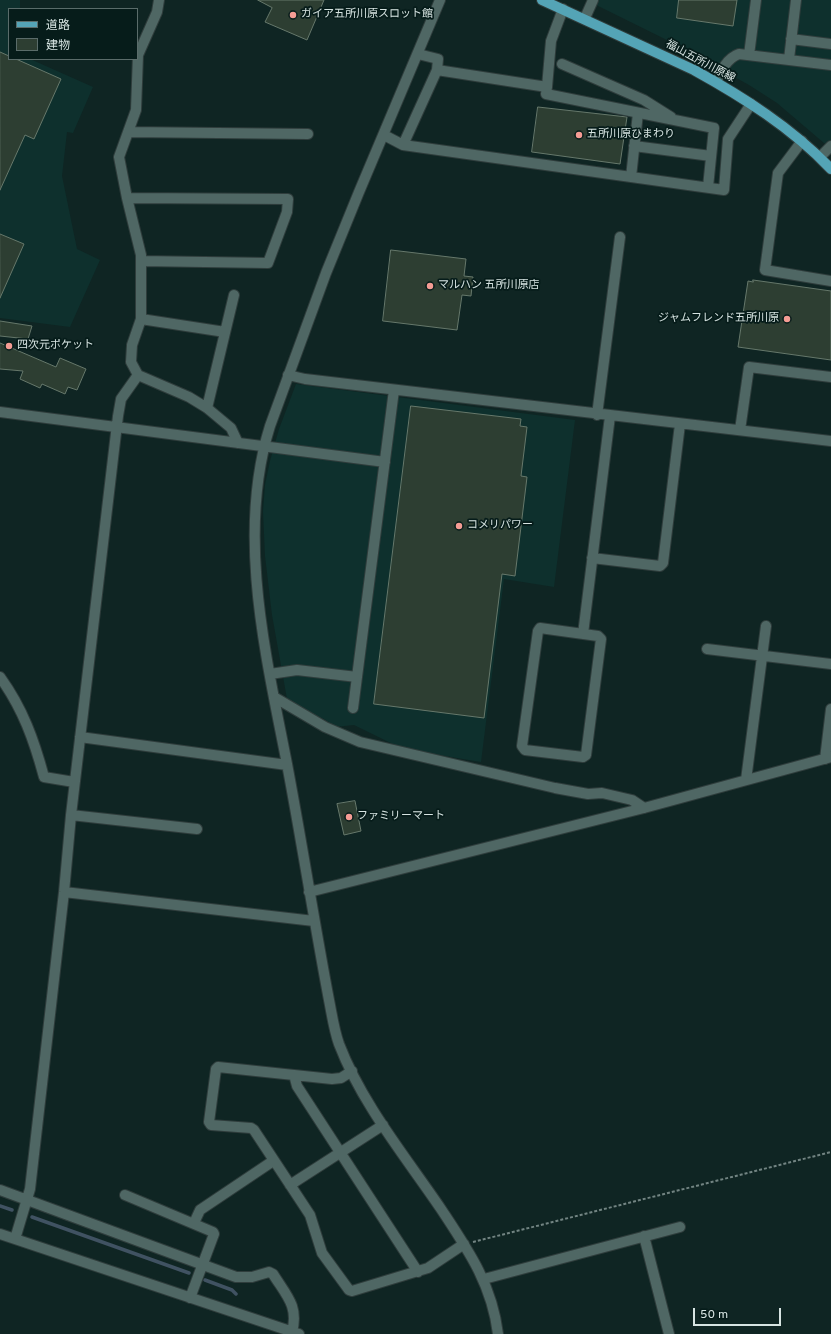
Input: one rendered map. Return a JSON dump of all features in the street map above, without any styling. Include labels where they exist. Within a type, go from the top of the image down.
[{"type":"main road","name":"福山五所川原線","points":[[542,0],[585,18],[716,82],[751,104],[802,141],[831,169]]},
{"type":"street","points":[[138,55],[157,12],[159,0]]},
{"type":"street","points":[[440,0],[384,135],[358,192],[326,273],[288,375],[264,446],[256,494],[255,566],[270,674],[334,1026],[352,1071],[383,1125],[464,1244],[484,1279],[494,1306],[498,1334]]},
{"type":"street","points":[[585,18],[593,0]]},
{"type":"street","points":[[749,55],[756,0]]},
{"type":"street","points":[[789,59],[796,0]]},
{"type":"street","points":[[563,9],[551,41],[546,94],[714,128],[708,187]]},
{"type":"street","points":[[792,39],[831,44]]},
{"type":"street","points":[[403,145],[437,70],[438,59],[418,54]]},
{"type":"street","points":[[716,82],[733,56],[739,54],[831,65]]},
{"type":"street","points":[[138,60],[136,110],[119,157],[141,255],[141,319],[132,345],[131,362],[138,375],[189,397],[207,408],[231,428],[238,443]]},
{"type":"street","points":[[562,64],[644,100],[677,121]]},
{"type":"street","points":[[437,70],[546,87]]},
{"type":"street","points":[[384,135],[403,145],[724,190],[728,139],[751,104]]},
{"type":"street","points":[[631,177],[638,113]]},
{"type":"street","points":[[128,132],[308,134]]},
{"type":"street","points":[[802,141],[778,173],[765,270],[831,281]]},
{"type":"street","points":[[634,146],[711,156]]},
{"type":"street","points":[[820,157],[831,146]]},
{"type":"street","points":[[127,198],[288,199],[287,212],[268,262],[141,261]]},
{"type":"street","points":[[597,414],[620,237]]},
{"type":"street","points":[[207,408],[234,295]]},
{"type":"street","points":[[141,319],[225,332]]},
{"type":"street","points":[[740,430],[749,367],[831,377]]},
{"type":"street","points":[[15,1239],[28,1200],[64,892],[74,782],[121,399],[138,375]]},
{"type":"street","points":[[288,375],[305,379],[394,390],[831,441]]},
{"type":"street","points":[[353,708],[394,390]]},
{"type":"street","points":[[0,412],[117,428],[180,434],[384,462]]},
{"type":"street","points":[[583,634],[610,416]]},
{"type":"street","points":[[592,558],[660,566],[663,563],[680,424]]},
{"type":"street","points":[[746,780],[766,626]]},
{"type":"street","points":[[540,628],[583,634],[598,636],[601,639],[586,756],[583,757],[525,750],[522,746],[538,631],[540,628]]},
{"type":"street","points":[[707,649],[831,664]]},
{"type":"street","points":[[270,674],[297,670],[357,677]]},
{"type":"street","points":[[0,677],[25,718],[35,742],[44,777],[74,782]]},
{"type":"street","points":[[274,697],[325,727],[360,742],[555,788],[588,794],[602,793],[632,800],[644,808]]},
{"type":"street","points":[[309,892],[644,808],[828,758],[831,709]]},
{"type":"street","points":[[80,737],[287,765]]},
{"type":"street","points":[[71,815],[197,829]]},
{"type":"street","points":[[64,892],[314,921]]},
{"type":"street","points":[[352,1071],[341,1078],[332,1079],[218,1067],[216,1069],[209,1122],[211,1124],[251,1128],[310,1215],[322,1253],[352,1292],[428,1268],[464,1244]]},
{"type":"street","points":[[294,1075],[297,1086],[418,1272]]},
{"type":"street","points":[[290,1185],[383,1125]]},
{"type":"street","points":[[194,1223],[200,1210],[273,1161]]},
{"type":"street","points":[[0,1190],[244,1278],[269,1272],[273,1274],[294,1308],[295,1333],[0,1234]]},
{"type":"street","points":[[125,1195],[213,1232],[214,1234],[190,1298]]},
{"type":"street","points":[[484,1279],[680,1227]]},
{"type":"street","points":[[644,1236],[668,1334]]},
{"type":"path","points":[[464,1244],[831,1152]]},
{"type":"shaded area","points":[[0,0],[20,0],[20,8],[8,8],[8,60],[32,60],[93,87],[73,133],[67,132],[62,176],[77,249],[100,260],[70,327],[0,318]]},
{"type":"shaded area","points":[[586,0],[831,0],[831,149],[777,103],[749,85],[673,43]]},
{"type":"shaded area","points":[[296,384],[575,420],[554,587],[504,579],[481,762],[403,749],[354,725],[335,727],[324,719],[306,712],[287,699],[272,615],[265,556],[263,511],[265,485],[270,461],[279,429]]},
{"type":"building","name":"ガイア五所川原スロット館","points":[[258,0],[324,0],[307,40],[265,22],[272,8]]},
{"type":"building","points":[[679,0],[737,0],[733,26],[677,18]]},
{"type":"building","points":[[0,52],[8,56],[8,60],[18,60],[61,79],[34,139],[25,135],[0,190]]},
{"type":"building","name":"五所川原ひまわり","points":[[538,107],[627,117],[620,164],[532,152]]},
{"type":"building","points":[[0,234],[24,244],[0,298]]},
{"type":"building","name":"マルハン 五所川原店","points":[[391,250],[466,259],[464,276],[473,277],[471,296],[462,295],[457,330],[383,321]]},
{"type":"building","name":"ジャムフレンド五所川原","points":[[753,280],[831,291],[831,360],[738,347],[748,281],[753,282]]},
{"type":"building","points":[[0,321],[32,326],[28,339],[0,336]]},
{"type":"building","points":[[0,343],[56,367],[60,358],[86,369],[77,390],[68,387],[65,394],[42,384],[40,388],[20,379],[23,371],[0,369]]},
{"type":"building","name":"コメリパワー","points":[[411,406],[521,419],[520,426],[527,427],[521,476],[527,477],[515,576],[502,574],[484,718],[374,704]]},
{"type":"building","name":"ファミリーマート","points":[[355,801],[361,831],[344,835],[337,804]]},
{"type":"waterway","points":[[0,1206],[12,1210]]},
{"type":"waterway","points":[[32,1217],[189,1273]]},
{"type":"waterway","points":[[205,1280],[232,1290],[236,1294]]},
{"type":"place","name":"ガイア五所川原スロット館","points":[[293,15]]},
{"type":"place","name":"五所川原ひまわり","points":[[579,135]]},
{"type":"place","name":"マルハン 五所川原店","points":[[430,286]]},
{"type":"place","name":"ジャムフレンド五所川原","points":[[787,319]]},
{"type":"place","name":"四次元ポケット","points":[[9,346]]},
{"type":"place","name":"コメリパワー","points":[[459,526]]},
{"type":"place","name":"ファミリーマート","points":[[349,817]]}]
